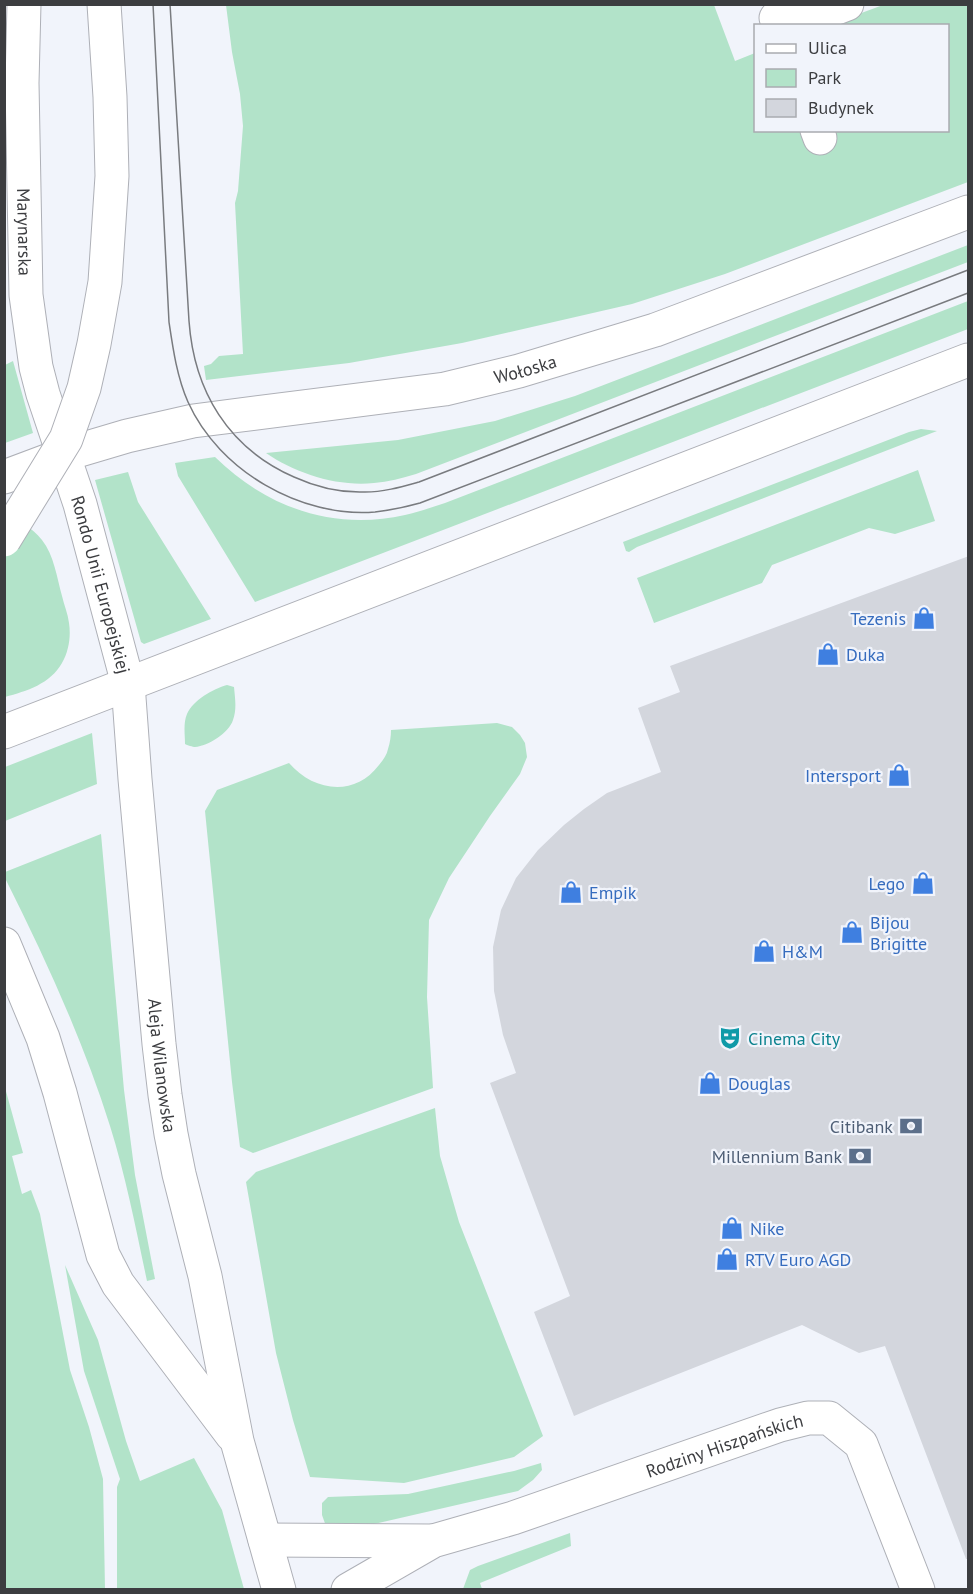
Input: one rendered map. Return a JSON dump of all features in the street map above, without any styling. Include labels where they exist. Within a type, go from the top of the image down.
[{"type":"main road","name":"Marynarska","points":[[24,4],[22,83],[26,296],[36,367],[63,455]]},
{"type":"main road","points":[[4,540],[66,439],[84,388],[94,344],[105,282],[112,176],[104,4]]},
{"type":"main road","points":[[776,16],[800,18],[827,12],[847,4]]},
{"type":"main road","name":"Wołoska","points":[[63,455],[127,436],[194,421],[445,389],[519,371],[655,330],[969,212]]},
{"type":"main road","points":[[128,684],[969,360]]},
{"type":"main road","points":[[4,477],[63,455]]},
{"type":"main road","name":"Rondo Unii Europejskiej","points":[[4,732],[128,684],[82,515],[63,455]]},
{"type":"main road","name":"Aleja Wilanowska","points":[[128,684],[136,796],[165,1095],[179,1173],[205,1276],[237,1441],[279,1590]]},
{"type":"main road","name":"Aleja Wilanowska","points":[[4,944],[43,1038],[103,1256],[118,1284],[237,1441]]},
{"type":"main road","name":"Rodziny Hiszpańskich","points":[[348,1590],[433,1540],[513,1518],[780,1425],[808,1418],[830,1418],[861,1444],[918,1590]]},
{"type":"main road","name":"Rodziny Hiszpańskich","points":[[265,1540],[433,1540]]},
{"type":"green space","points":[[226,5],[714,5],[735,61],[754,53],[754,132],[949,132],[949,24],[832,24],[883,5],[968,5],[968,182],[725,274],[632,304],[462,343],[349,363],[206,380],[204,366],[211,364],[219,356],[243,354],[235,203],[243,126]]},
{"type":"green space","points":[[968,245],[968,262],[416,474],[395,480],[360,484],[331,481],[290,467],[266,453],[398,440],[495,421],[575,396]]},
{"type":"green space","points":[[968,301],[968,329],[255,602],[178,476],[175,463],[215,457],[235,475],[279,502],[327,517],[353,520],[405,515],[445,503]]},
{"type":"green space","points":[[13,361],[33,433],[5,443],[5,365]]},
{"type":"green space","points":[[921,429],[937,431],[629,552],[626,551],[623,542]]},
{"type":"green space","points":[[918,470],[935,521],[895,534],[869,528],[772,565],[762,583],[654,623],[637,578]]},
{"type":"green space","points":[[128,472],[138,502],[211,619],[144,644],[141,642],[95,480]]},
{"type":"green space","points":[[4,515],[30,528],[46,546],[55,567],[68,616],[70,633],[64,658],[51,676],[30,689],[5,697]]},
{"type":"green space","points":[[227,685],[234,687],[235,695],[235,712],[231,725],[223,734],[206,744],[195,747],[185,744],[185,721],[190,709],[204,696]]},
{"type":"green space","points":[[497,723],[512,727],[520,735],[525,743],[527,757],[520,774],[449,878],[429,920],[427,997],[433,1088],[253,1153],[240,1147],[205,811],[217,790],[289,763],[310,780],[321,785],[346,786],[358,783],[369,776],[379,765],[385,757],[391,730]]},
{"type":"green space","points":[[92,733],[97,784],[5,821],[5,767]]},
{"type":"green space","points":[[101,834],[124,1090],[135,1175],[155,1279],[147,1281],[121,1164],[88,1062],[5,878],[5,872]]},
{"type":"green space","points":[[4,1084],[23,1153],[12,1156],[22,1194],[31,1190],[40,1214],[70,1370],[103,1479],[105,1589],[5,1589]]},
{"type":"green space","points":[[435,1108],[440,1156],[459,1222],[543,1436],[514,1457],[404,1483],[310,1477],[276,1353],[246,1182],[256,1172]]},
{"type":"green space","points":[[65,1265],[98,1340],[126,1441],[140,1481],[194,1458],[222,1510],[244,1589],[117,1589],[117,1487],[120,1479],[84,1371]]},
{"type":"green space","points":[[541,1463],[542,1470],[518,1491],[348,1530],[327,1529],[322,1515],[322,1503],[328,1497],[408,1494]]},
{"type":"green space","points":[[570,1533],[571,1546],[480,1583],[482,1589],[463,1589],[470,1570]]},
{"type":"building","points":[[969,556],[969,1559],[966,1559],[885,1346],[859,1353],[802,1325],[574,1416],[534,1312],[570,1296],[490,1083],[516,1073],[503,1035],[494,991],[493,947],[501,910],[516,878],[538,850],[564,825],[607,793],[661,772],[638,708],[680,692],[670,666]]},
{"type":"tram line","points":[[153,4],[169,322],[181,383],[188,402],[202,427],[220,449],[241,469],[291,498],[319,507],[347,512],[375,512],[420,503],[968,293]]},
{"type":"tram line","points":[[170,4],[189,321],[198,371],[207,393],[233,433],[250,450],[271,465],[311,484],[328,489],[365,492],[386,490],[419,482],[968,270]]},
{"type":"place","name":"Tezenis","points":[[924,618]]},
{"type":"place","name":"Duka","points":[[828,654]]},
{"type":"place","name":"Intersport","points":[[899,775]]},
{"type":"place","name":"Lego","points":[[923,883]]},
{"type":"place","name":"Empik","points":[[571,892]]},
{"type":"place","name":"Bijou Brigitte","points":[[852,932]]},
{"type":"place","name":"H&M","points":[[764,951]]},
{"type":"place","name":"Cinema City","points":[[730,1038]]},
{"type":"place","name":"Douglas","points":[[710,1083]]},
{"type":"place","name":"Citibank","points":[[911,1126]]},
{"type":"place","name":"Millennium Bank","points":[[860,1156]]},
{"type":"place","name":"Nike","points":[[732,1228]]},
{"type":"place","name":"RTV Euro AGD","points":[[727,1259]]}]
